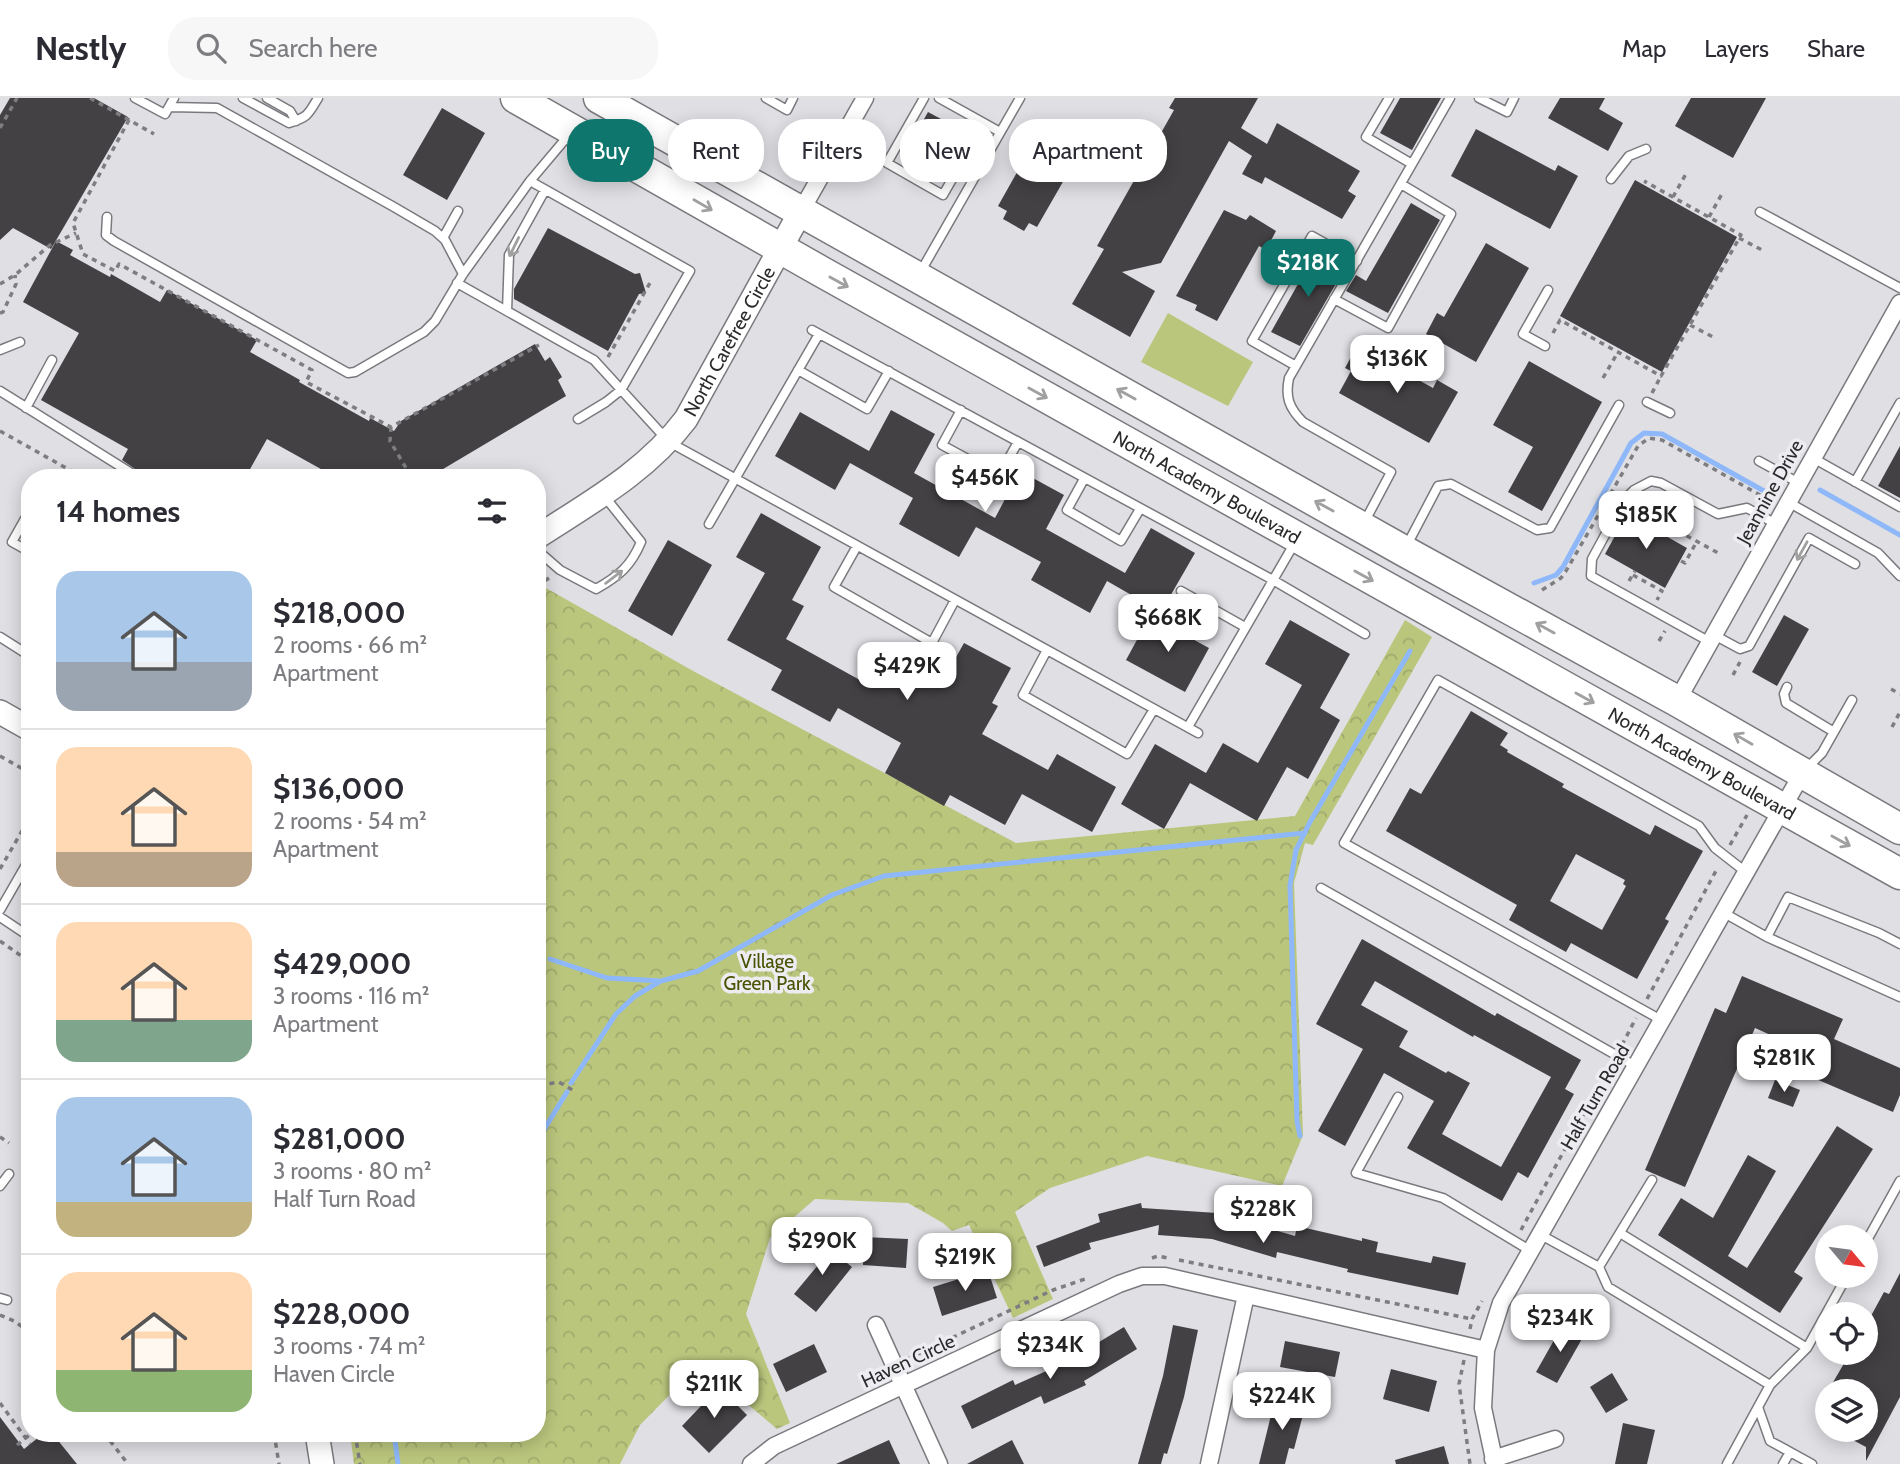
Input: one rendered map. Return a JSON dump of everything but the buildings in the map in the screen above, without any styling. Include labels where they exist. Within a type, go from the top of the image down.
[{"type":"highway","name":"North Academy Boulevard","points":[[516,98],[567,128]]},
{"type":"highway","name":"North Academy Boulevard","points":[[599,98],[1803,772],[1900,829]]},
{"type":"highway","name":"North Academy Boulevard","points":[[654,177],[1900,874]]},
{"type":"main road","name":"North Carefree Circle","points":[[546,531],[648,462],[669,442],[685,419],[801,211]]},
{"type":"main road","points":[[0,712],[21,724]]},
{"type":"main road","points":[[318,1442],[321,1464]]},
{"type":"street","name":"North Carefree Circle","points":[[801,211],[865,98]]},
{"type":"street","name":"Jeannine Drive","points":[[1676,701],[1900,303]]},
{"type":"street","name":"Half Turn Road","points":[[1555,1439],[1494,1462],[1483,1408],[1486,1350],[1501,1303],[1803,772]]},
{"type":"street","name":"Haven Circle","points":[[751,1464],[774,1447],[1119,1284],[1142,1276],[1165,1276],[1486,1350]]},
{"type":"street","points":[[1209,1464],[1246,1295]]},
{"type":"street","points":[[876,1325],[939,1464]]},
{"type":"lane","points":[[135,98],[165,114],[174,98]]},
{"type":"lane","points":[[243,98],[289,123],[302,120],[308,115],[318,98]]},
{"type":"lane","points":[[267,98],[290,111],[296,121]]},
{"type":"lane","points":[[766,98],[787,110],[793,98]]},
{"type":"lane","points":[[924,98],[887,163],[960,204]]},
{"type":"lane","points":[[939,98],[977,119]]},
{"type":"lane","points":[[918,277],[1020,98]]},
{"type":"lane","points":[[1389,98],[1366,137],[1412,164]]},
{"type":"lane","points":[[1363,527],[1391,472],[1303,422],[1293,413],[1286,390],[1289,378],[1450,98]]},
{"type":"lane","points":[[1479,98],[1507,112],[1514,98]]},
{"type":"lane","points":[[170,107],[217,108],[404,213],[443,238],[463,274]]},
{"type":"lane","points":[[995,129],[1000,132]]},
{"type":"lane","points":[[107,217],[106,235],[114,241],[348,373],[355,372],[424,332],[435,321],[463,274],[530,181],[567,138]]},
{"type":"lane","points":[[1611,179],[1629,156],[1646,149]]},
{"type":"lane","points":[[530,181],[690,271],[621,390],[607,402],[578,419]]},
{"type":"lane","points":[[943,195],[950,182]]},
{"type":"lane","points":[[1334,299],[1388,328],[1451,214],[1401,184]]},
{"type":"lane","points":[[507,311],[509,255],[545,190]]},
{"type":"lane","points":[[443,238],[458,211]]},
{"type":"lane","points":[[1760,212],[1900,288]]},
{"type":"lane","points":[[1296,366],[1252,341],[1312,236],[1357,261]]},
{"type":"lane","points":[[457,283],[583,352],[669,442],[1198,733]]},
{"type":"lane","points":[[1545,346],[1523,334],[1548,290]]},
{"type":"lane","points":[[709,524],[798,370],[816,332],[1273,580],[1364,634]]},
{"type":"lane","points":[[0,350],[20,342]]},
{"type":"lane","points":[[26,408],[52,360]]},
{"type":"lane","points":[[798,370],[867,409],[889,371]]},
{"type":"lane","points":[[0,391],[124,469]]},
{"type":"lane","points":[[1647,402],[1670,413]]},
{"type":"lane","points":[[1855,482],[1900,403]]},
{"type":"lane","points":[[1405,551],[1438,486],[1451,484],[1537,530],[1550,528],[1619,405]]},
{"type":"lane","points":[[961,410],[942,445],[999,476],[1018,442]]},
{"type":"lane","points":[[1813,458],[1900,507]]},
{"type":"lane","points":[[1759,461],[1799,483]]},
{"type":"lane","points":[[1084,479],[1067,510],[1121,541],[1140,509]]},
{"type":"lane","points":[[1776,524],[1747,508],[1718,514],[1656,481],[1644,483],[1624,500],[1592,559],[1591,576],[1712,638],[1740,649],[1749,646],[1809,538],[1855,564]]},
{"type":"lane","points":[[546,558],[560,570],[596,589],[613,580],[633,561],[641,542],[603,494]]},
{"type":"lane","points":[[1788,502],[1878,553],[1900,576]]},
{"type":"lane","points":[[21,526],[12,542],[21,547]]},
{"type":"lane","points":[[1188,727],[1297,538]]},
{"type":"lane","points":[[857,546],[834,587],[932,643],[955,600]]},
{"type":"lane","points":[[1181,591],[1245,627]]},
{"type":"lane","points":[[0,637],[21,650]]},
{"type":"lane","points":[[1047,650],[1023,695],[1127,754],[1154,709]]},
{"type":"lane","points":[[1663,1021],[1345,842],[1438,680],[1699,825],[1714,848],[1747,873]]},
{"type":"lane","points":[[1787,687],[1784,694],[1786,703],[1834,732]]},
{"type":"lane","points":[[1803,772],[1822,753],[1852,700]]},
{"type":"lane","points":[[0,910],[21,874]]},
{"type":"lane","points":[[1321,888],[1637,1067]]},
{"type":"lane","points":[[1767,937],[1788,897],[1900,944]]},
{"type":"lane","points":[[1724,913],[1767,937],[1900,997]]},
{"type":"lane","points":[[0,917],[21,931]]},
{"type":"lane","points":[[1398,1097],[1356,1173],[1444,1198],[1532,1251]]},
{"type":"lane","points":[[0,1186],[9,1174]]},
{"type":"lane","points":[[1600,1267],[1652,1180]]},
{"type":"lane","points":[[1875,1225],[1900,1181]]},
{"type":"lane","points":[[1620,1233],[1807,1348]]},
{"type":"lane","points":[[1541,1235],[1600,1267],[1608,1287],[1770,1385]]},
{"type":"lane","points":[[1727,1464],[1770,1385],[1807,1348],[1840,1288]]},
{"type":"lane","points":[[1758,1406],[1770,1441],[1812,1464]]},
{"type":"lane","points":[[1783,1464],[1790,1452]]},
{"type":"path","points":[[0,128],[17,98]]},
{"type":"path","points":[[90,98],[154,134]]},
{"type":"path","points":[[129,120],[73,223],[83,254],[115,271],[118,264],[312,370],[306,382],[391,427]]},
{"type":"path","points":[[1674,197],[1687,172]]},
{"type":"path","points":[[1553,333],[1560,320],[1661,376],[1741,235],[1644,181]]},
{"type":"path","points":[[1709,217],[1723,192]]},
{"type":"path","points":[[0,284],[15,275],[50,245],[76,233]]},
{"type":"path","points":[[1739,238],[1762,250]]},
{"type":"path","points":[[0,313],[3,312],[16,284],[15,275]]},
{"type":"path","points":[[601,368],[651,281]]},
{"type":"path","points":[[1690,325],[1713,337]]},
{"type":"path","points":[[391,427],[541,344]]},
{"type":"path","points":[[1603,378],[1618,352]]},
{"type":"path","points":[[391,427],[390,442],[406,469]]},
{"type":"path","points":[[0,431],[67,469]]},
{"type":"path","points":[[1634,507],[1720,554]]},
{"type":"path","points":[[1636,519],[1641,511]]},
{"type":"path","points":[[1681,561],[1685,563],[1697,541]]},
{"type":"path","points":[[1629,581],[1634,573],[1662,591],[1657,600]]},
{"type":"path","points":[[1891,689],[1900,694]]},
{"type":"path","points":[[1892,727],[1900,712]]},
{"type":"path","points":[[0,756],[21,768]]},
{"type":"path","points":[[0,869],[21,833]]},
{"type":"path","points":[[0,941],[21,956]]},
{"type":"path","points":[[546,1084],[559,1082],[576,1092]]},
{"type":"path","points":[[0,1137],[9,1143]]},
{"type":"path","points":[[1145,1260],[1158,1256],[1472,1319]]},
{"type":"path","points":[[857,1388],[894,1365],[1053,1290],[1093,1277]]},
{"type":"path","points":[[0,1315],[21,1326]]},
{"type":"path","points":[[0,1402],[21,1432]]},
{"type":"path","points":[[17,1445],[21,1442]]},
{"type":"path","points":[[111,1442],[128,1464]]},
{"type":"path","points":[[275,1442],[279,1464]]},
{"type":"path","points":[[356,1442],[360,1464]]},
{"type":"green space","points":[[1168,313],[1253,362],[1228,406],[1141,362]]},
{"type":"green space","name":"Village Green Park","points":[[546,588],[695,672],[1016,843],[1295,816],[1405,620],[1432,637],[1313,845],[1305,843],[1294,883],[1303,1135],[1282,1186],[1147,1156],[1050,1188],[1015,1212],[1053,1299],[1013,1318],[969,1225],[952,1231],[908,1203],[815,1199],[770,1238],[746,1314],[790,1423],[777,1429],[700,1364],[640,1425],[620,1464],[354,1464],[351,1442],[546,1442]]},
{"type":"waterway","points":[[1534,583],[1556,575],[1563,567],[1631,443],[1644,433],[1662,434],[1764,491]]},
{"type":"waterway","points":[[1820,490],[1900,535]]},
{"type":"waterway","points":[[1300,1136],[1297,1121],[1290,885],[1296,850],[1410,651]]},
{"type":"waterway","points":[[550,959],[607,978],[661,981],[698,971],[832,895],[884,876],[1305,833]]},
{"type":"waterway","points":[[571,1083],[616,1014],[635,996],[659,982]]},
{"type":"waterway","points":[[546,1126],[567,1092]]},
{"type":"waterway","points":[[395,1442],[398,1464]]}]
